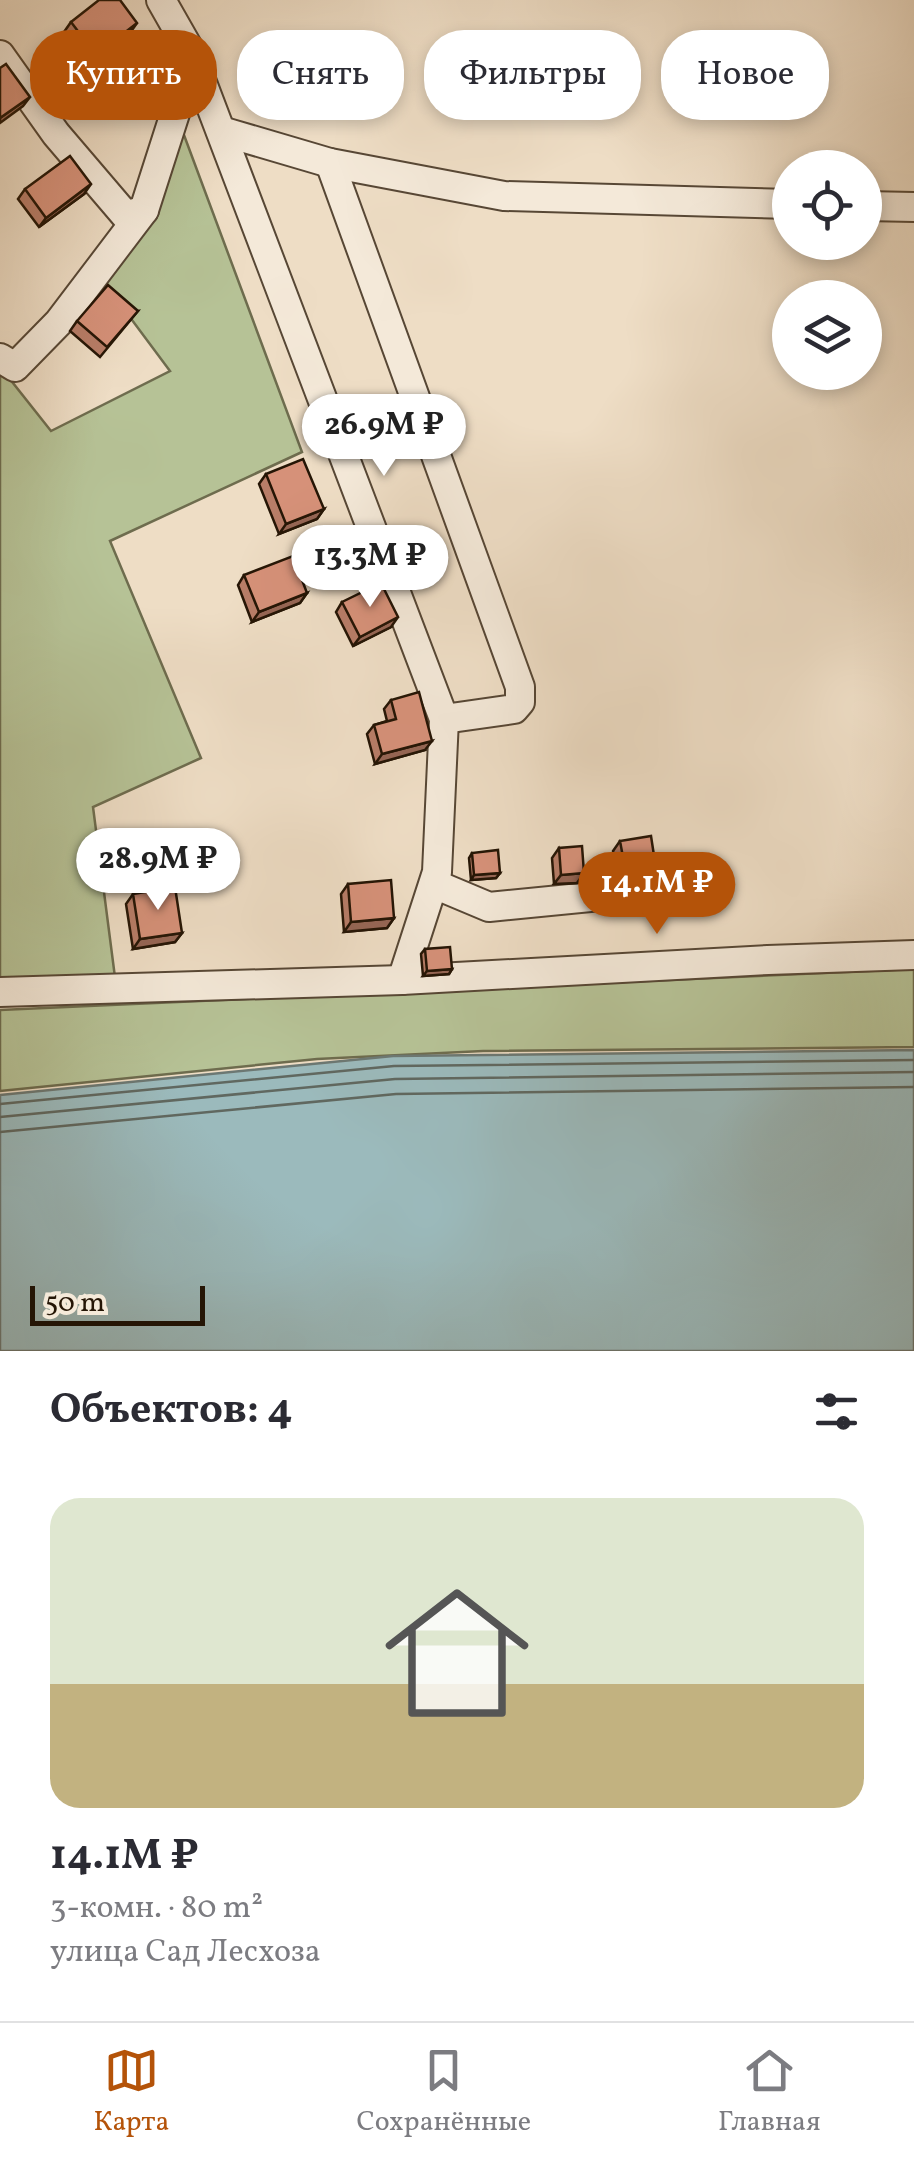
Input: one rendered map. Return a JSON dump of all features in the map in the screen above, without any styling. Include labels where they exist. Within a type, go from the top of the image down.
[{"type":"street","points":[[160,0],[178,30]]},
{"type":"street","points":[[0,56],[56,134],[126,216],[144,210]]},
{"type":"street","points":[[0,358],[15,367],[59,322],[144,210],[173,120]]},
{"type":"street","points":[[216,120],[444,719],[436,877],[402,980]]},
{"type":"street","points":[[221,132],[330,163],[504,196],[772,203]]},
{"type":"street","points":[[330,163],[520,688],[520,702],[514,708],[444,719]]},
{"type":"street","points":[[882,207],[914,208]]},
{"type":"street","points":[[436,877],[439,886],[488,906],[631,893]]},
{"type":"street","points":[[0,992],[402,980],[914,956]]},
{"type":"green space","points":[[181,127],[302,452],[110,541],[201,758],[93,807],[116,985],[0,990],[0,376],[5,373],[51,431],[170,371],[94,269]]},
{"type":"green space","points":[[914,969],[914,1047],[483,1051],[317,1059],[0,1091],[0,1010]]},
{"type":"water","points":[[914,1050],[914,1351],[0,1351],[0,1095],[393,1056]]},
{"type":"building","points":[[99,0],[120,0],[137,23],[128,30],[77,30],[71,22]]},
{"type":"building","points":[[6,64],[30,97],[0,118],[0,68]]},
{"type":"building","points":[[70,156],[91,184],[46,218],[25,189]]},
{"type":"building","points":[[108,285],[138,311],[107,347],[77,321]]},
{"type":"building","points":[[303,459],[324,509],[286,524],[266,474]]},
{"type":"building","points":[[293,556],[307,593],[259,612],[244,575]]},
{"type":"building","points":[[381,583],[398,617],[360,637],[342,602]]},
{"type":"building","points":[[419,692],[432,741],[382,754],[374,725],[396,719],[391,700]]},
{"type":"building","points":[[651,836],[655,862],[625,868],[620,841]]},
{"type":"building","points":[[582,846],[584,873],[561,875],[559,848]]},
{"type":"building","points":[[498,850],[500,873],[474,875],[472,853]]},
{"type":"building","points":[[391,880],[394,918],[351,922],[348,884]]},
{"type":"building","points":[[175,887],[182,933],[140,939],[133,894]]},
{"type":"building","points":[[450,947],[452,969],[427,971],[425,949]]}]
